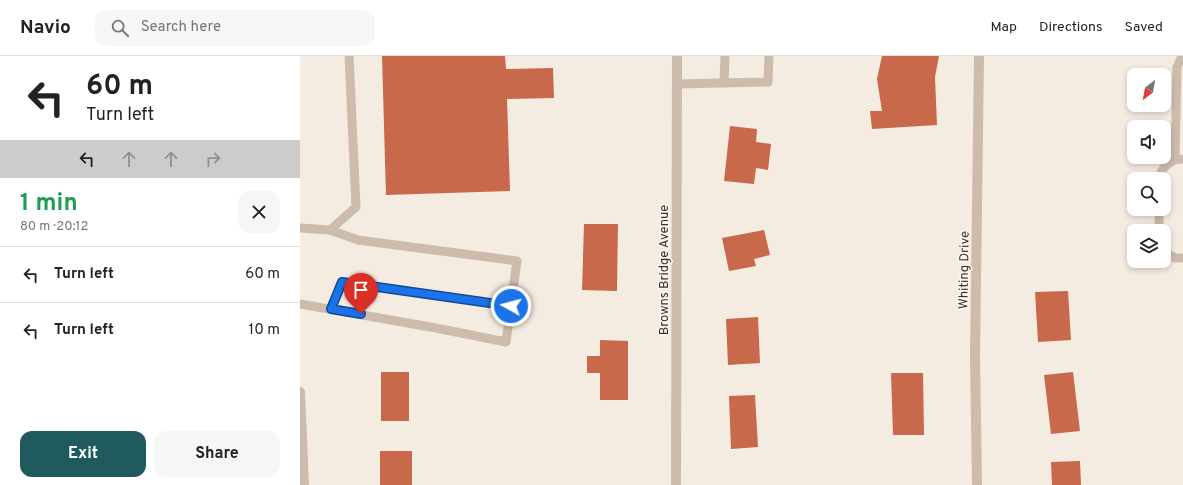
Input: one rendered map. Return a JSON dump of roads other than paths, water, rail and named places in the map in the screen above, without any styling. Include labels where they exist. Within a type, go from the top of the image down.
[{"type":"street","name":"Browns Bridge Avenue","points":[[676,485],[677,56]]},
{"type":"street","name":"Whiting Drive","points":[[977,485],[975,356],[979,56]]},
{"type":"street","points":[[300,392],[304,485]]},
{"type":"lane","points":[[330,230],[356,207],[349,56]]},
{"type":"lane","points":[[724,83],[725,56]]},
{"type":"lane","points":[[677,84],[768,82],[769,56]]},
{"type":"lane","points":[[1161,172],[1164,167],[1179,159],[1177,67],[1182,56]]},
{"type":"lane","points":[[300,228],[330,230],[358,240],[517,261],[506,342],[300,304]]},
{"type":"lane","points":[[1171,256],[1175,258],[1183,258]]},
{"type":"lane","points":[[331,309],[342,282],[511,306]]}]
